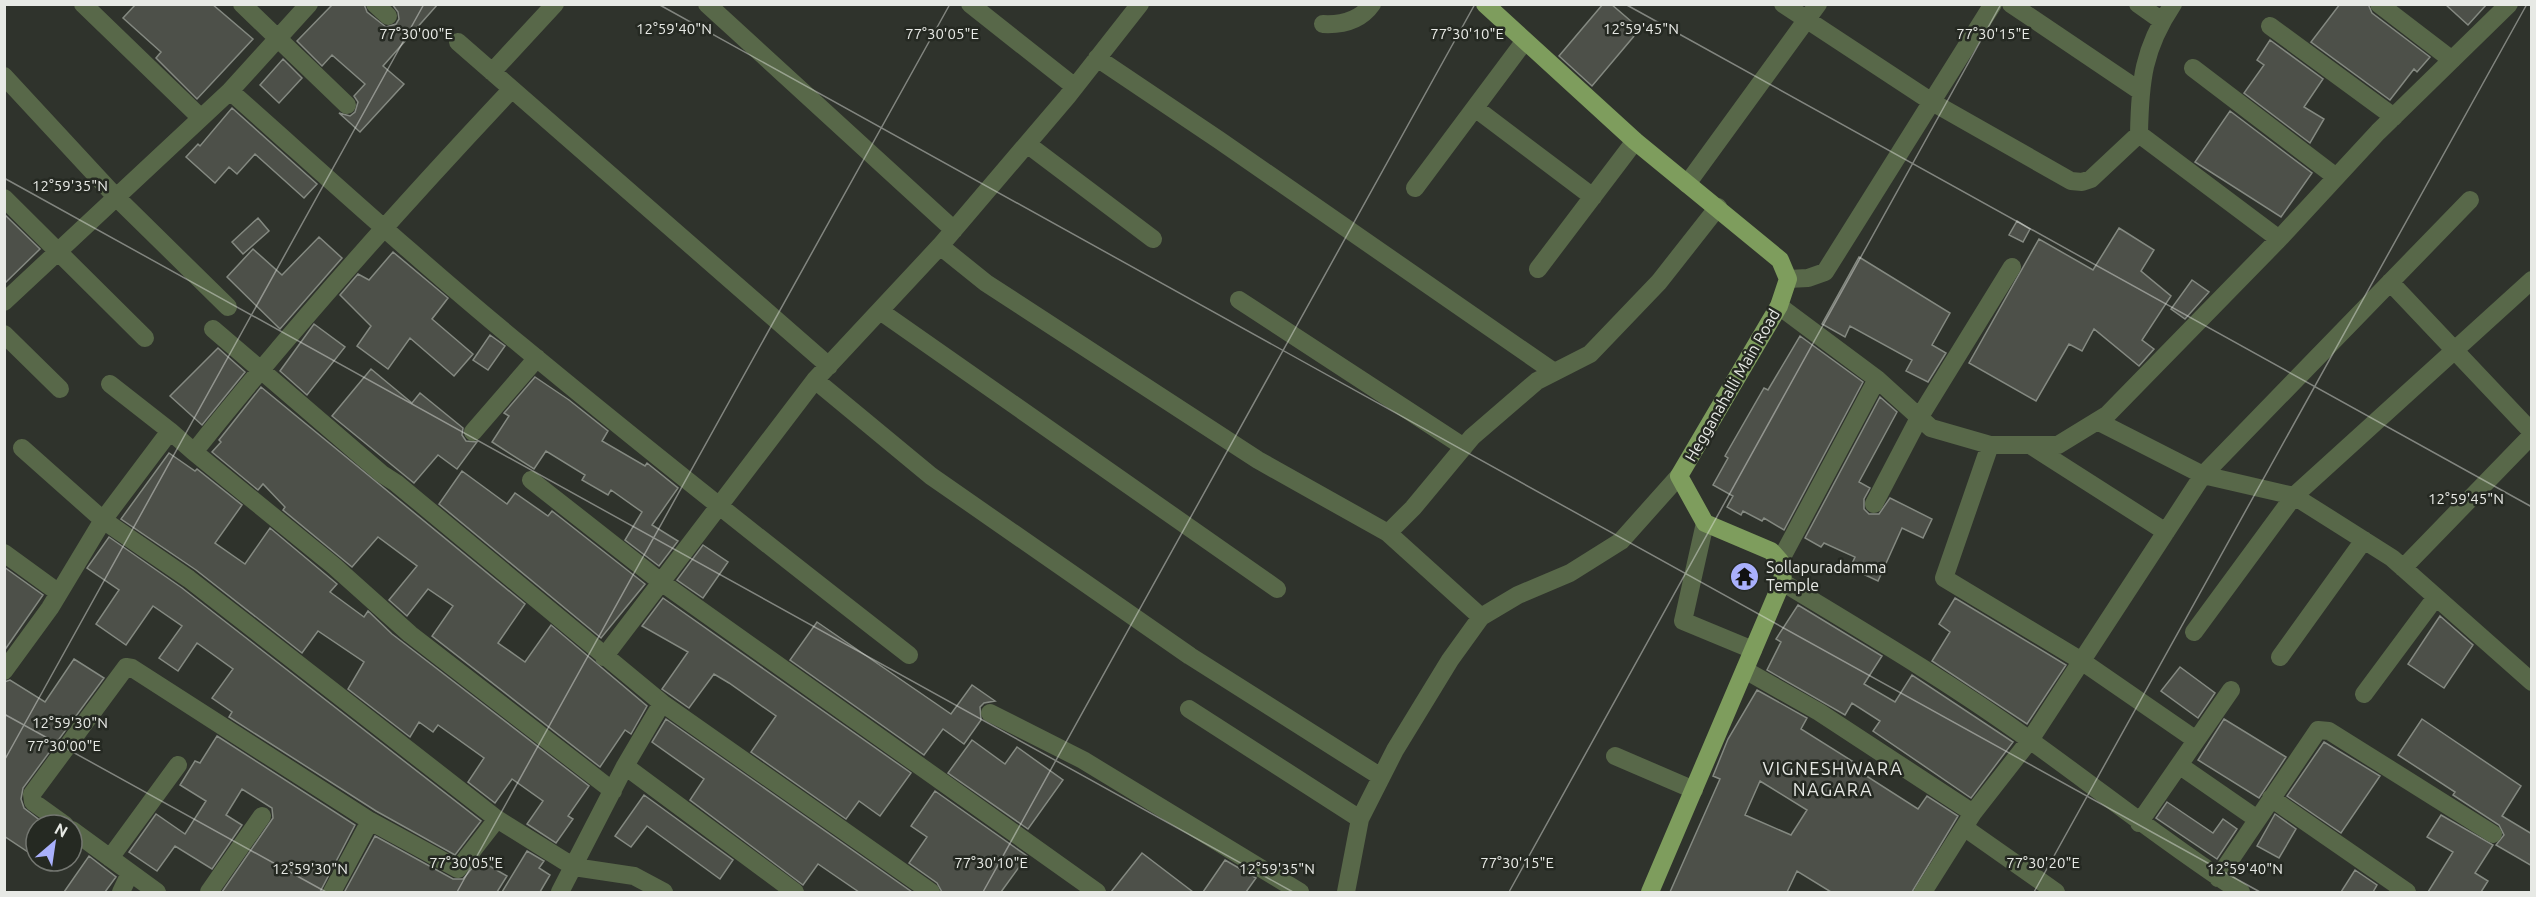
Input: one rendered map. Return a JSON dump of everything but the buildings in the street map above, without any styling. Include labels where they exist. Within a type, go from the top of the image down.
[{"type":"main road","points":[[1485,4],[1635,141],[1780,260],[1788,279]]},
{"type":"main road","name":"Hegganahalli Main Road","points":[[1705,523],[1679,476],[1779,306],[1788,279]]},
{"type":"main road","points":[[1650,892],[1782,582],[1783,572],[1780,561],[1771,551],[1705,523]]},
{"type":"street","points":[[83,4],[201,118]]},
{"type":"street","points":[[242,4],[347,105]]},
{"type":"street","points":[[4,302],[230,91],[309,4]]},
{"type":"street","points":[[492,72],[555,4]]},
{"type":"street","points":[[707,4],[954,230]]},
{"type":"street","points":[[603,657],[816,380],[954,230],[1075,87],[1140,4]]},
{"type":"street","points":[[1323,24],[1337,25],[1349,22],[1361,16],[1372,4]]},
{"type":"street","points":[[1783,4],[1932,102],[2072,181],[2082,182],[2091,179],[2139,134],[2140,92],[2148,49],[2173,4]]},
{"type":"street","points":[[1687,184],[1818,4]]},
{"type":"street","points":[[1788,279],[1808,278],[1825,272],[1993,4]]},
{"type":"street","points":[[2011,4],[2140,92]]},
{"type":"street","points":[[2138,4],[2162,21]]},
{"type":"street","points":[[2379,4],[2452,60]]},
{"type":"street","points":[[1779,306],[1877,379],[1931,428],[1990,445],[2058,445],[2107,415],[2394,117],[2509,4]]},
{"type":"street","points":[[982,8],[1075,87]]},
{"type":"street","points":[[2270,26],[2394,117]]},
{"type":"street","points":[[458,42],[829,366]]},
{"type":"street","points":[[1415,188],[1524,42]]},
{"type":"street","points":[[1097,58],[1229,146],[1554,372]]},
{"type":"street","points":[[2193,68],[2336,177]]},
{"type":"street","points":[[4,76],[116,197],[228,307]]},
{"type":"street","points":[[194,452],[261,368],[382,227],[511,90]]},
{"type":"street","points":[[230,91],[382,227],[537,358],[718,507],[909,656]]},
{"type":"street","points":[[1475,108],[1593,197]]},
{"type":"street","points":[[2139,134],[2279,239]]},
{"type":"street","points":[[1538,269],[1635,141]]},
{"type":"street","points":[[1027,144],[1153,239]]},
{"type":"street","points":[[4,198],[145,338]]},
{"type":"street","points":[[1923,892],[1969,820],[2030,740],[2080,660],[2203,476],[2470,200]]},
{"type":"street","points":[[1388,533],[1413,508],[1464,447],[1537,381],[1590,354],[1659,282],[1718,207]]},
{"type":"street","points":[[940,246],[986,283],[1258,460],[1388,533],[1481,616]]},
{"type":"street","points":[[1874,504],[1919,418],[2012,267]]},
{"type":"street","points":[[2194,632],[2294,496],[2532,280]]},
{"type":"street","points":[[2390,282],[2532,434],[2403,568]]},
{"type":"street","points":[[1239,300],[1464,447]]},
{"type":"street","points":[[880,311],[1277,589]]},
{"type":"street","points":[[213,329],[382,474],[396,483],[603,657],[662,703],[931,892]]},
{"type":"street","points":[[4,334],[60,389]]},
{"type":"street","points":[[473,432],[537,358]]},
{"type":"street","points":[[1780,561],[1877,379]]},
{"type":"street","points":[[816,380],[931,476],[1190,656],[1381,777]]},
{"type":"street","points":[[110,384],[334,566],[410,634],[613,791]]},
{"type":"street","points":[[2097,421],[2203,476],[2294,496],[2364,540],[2403,568],[2532,682]]},
{"type":"street","points":[[4,671],[59,593],[103,520],[170,431]]},
{"type":"street","points":[[1990,445],[1944,578],[2080,660],[2196,740]]},
{"type":"street","points":[[2030,445],[2166,531]]},
{"type":"street","points":[[22,448],[103,520],[189,579],[497,819],[574,867],[664,892]]},
{"type":"street","points":[[1346,892],[1360,819],[1395,750],[1450,660],[1481,616],[1518,595],[1570,573],[1621,541],[1679,476]]},
{"type":"street","points":[[531,480],[662,582],[1097,892]]},
{"type":"street","points":[[1705,523],[1683,621],[1753,650]]},
{"type":"street","points":[[2280,657],[2364,540]]},
{"type":"street","points":[[4,553],[59,593]]},
{"type":"street","points":[[1782,582],[1883,644],[2030,740],[2139,823],[2241,892]]},
{"type":"street","points":[[2364,694],[2436,597]]},
{"type":"street","points":[[48,813],[33,802],[32,794],[126,668],[132,668],[370,821],[458,869],[497,819]]},
{"type":"street","points":[[1745,669],[1819,712],[1969,820],[2051,891]]},
{"type":"street","points":[[2139,823],[2231,690]]},
{"type":"street","points":[[560,892],[625,766],[662,703]]},
{"type":"street","points":[[1189,709],[1360,819]]},
{"type":"street","points":[[990,713],[1083,760],[1300,892]]},
{"type":"street","points":[[2218,878],[2313,734],[2323,729],[2493,834]]},
{"type":"street","points":[[1616,756],[1694,790]]},
{"type":"street","points":[[110,858],[178,765]]},
{"type":"street","points":[[2179,765],[2257,819]]},
{"type":"street","points":[[625,766],[795,892]]},
{"type":"street","points":[[2271,798],[2407,892]]},
{"type":"street","points":[[209,892],[262,816]]},
{"type":"street","points":[[332,892],[370,821]]},
{"type":"street","points":[[84,839],[157,892]]},
{"type":"street","points":[[121,892],[130,873]]},
{"type":"place","name":"Sollapuradamma Temple","points":[[1745,576]]},
{"type":"district","name":"VIGNESHWARA NAGARA","points":[[1833,779]]}]
